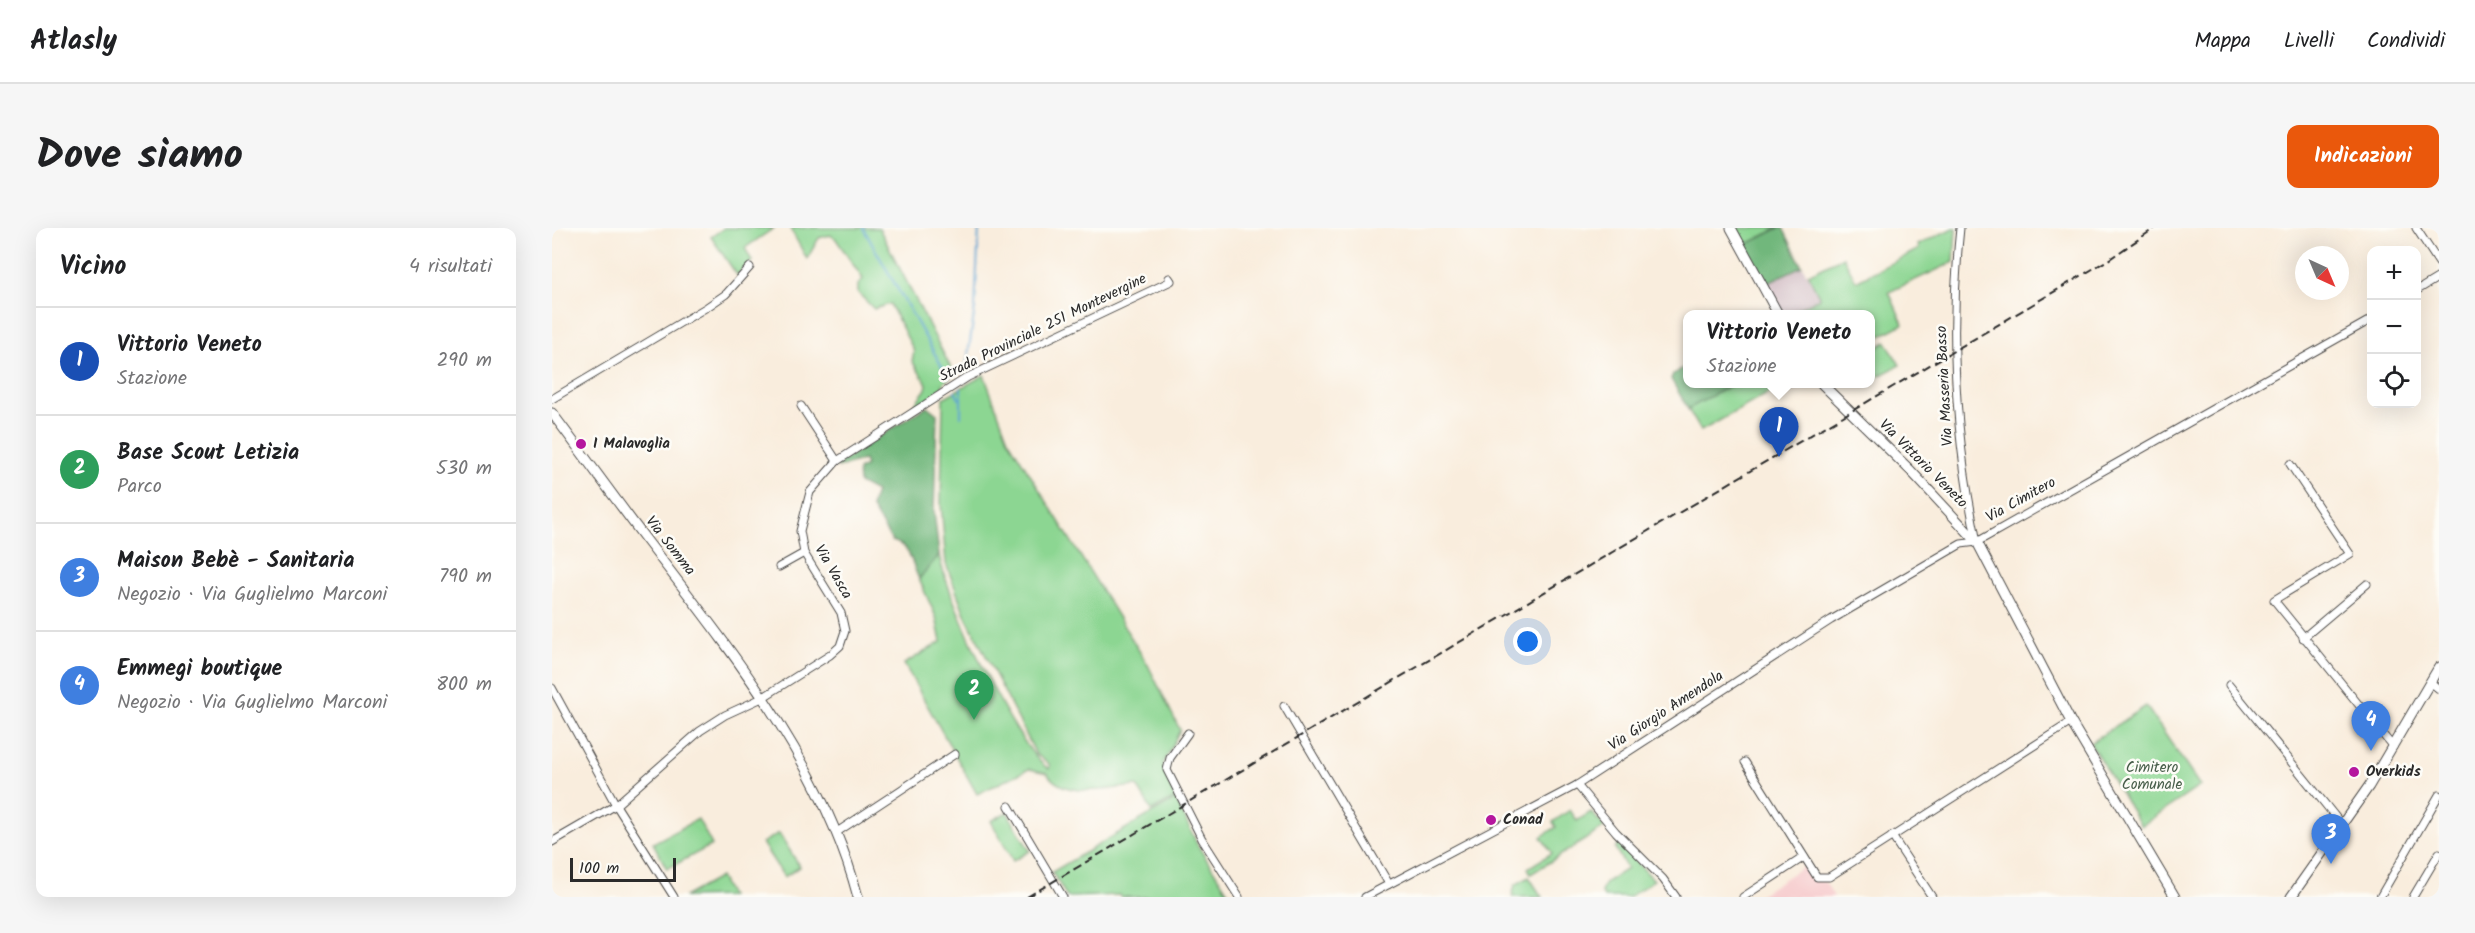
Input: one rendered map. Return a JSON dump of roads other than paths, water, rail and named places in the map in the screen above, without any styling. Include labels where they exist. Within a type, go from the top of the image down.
[{"type":"street","points":[[1731,228],[1775,310]]},
{"type":"street","name":"Via Masseria Basso","points":[[1960,228],[1955,307],[1957,412],[1965,483],[1977,542]]},
{"type":"street","points":[[2416,228],[2439,263]]},
{"type":"street","points":[[552,399],[707,307],[726,294],[750,267]]},
{"type":"street","points":[[2421,288],[2439,277]]},
{"type":"street","name":"Strada Provinciale 251 Montevergine","points":[[895,423],[968,377],[1171,281],[1169,278]]},
{"type":"street","name":"Via Cimitero","points":[[2175,897],[2071,722],[1977,542],[2367,322]]},
{"type":"street","name":"Via Vittorio Veneto","points":[[1826,388],[1911,471],[1977,542]]},
{"type":"street","points":[[801,406],[837,461]]},
{"type":"street","name":"Via Somma","points":[[552,413],[685,590],[762,698],[793,747],[837,832],[851,868],[855,896]]},
{"type":"street","name":"Via Vasca","points":[[552,842],[616,805],[700,731],[725,715],[762,698],[830,655],[840,645],[845,631],[841,613],[804,553],[800,531],[810,492],[837,461],[895,423]]},
{"type":"street","points":[[2290,464],[2350,554],[2274,600],[2392,747]]},
{"type":"street","name":"Via Giorgio Amendola","points":[[1365,897],[1577,785],[1831,620],[1961,544],[1977,542]]},
{"type":"street","points":[[779,567],[804,553]]},
{"type":"street","points":[[2303,638],[2367,584]]},
{"type":"street","points":[[2291,897],[2342,825],[2392,747],[2439,667]]},
{"type":"street","points":[[2430,681],[2439,689]]},
{"type":"street","points":[[2229,686],[2342,825]]},
{"type":"street","points":[[552,688],[616,805],[674,897]]},
{"type":"street","points":[[1284,706],[1389,884]]},
{"type":"street","points":[[1745,762],[1817,877],[1829,877],[2071,722]]},
{"type":"street","points":[[1188,733],[1170,758],[1167,770],[1202,839],[1239,897]]},
{"type":"street","points":[[837,832],[955,754]]},
{"type":"street","points":[[1577,785],[1616,832],[1663,879],[1676,897]]},
{"type":"street","points":[[2380,897],[2439,795]]},
{"type":"street","points":[[1009,806],[1063,897]]},
{"type":"street","points":[[1892,836],[1932,897]]},
{"type":"street","points":[[2413,897],[2439,853]]},
{"type":"street","points":[[1743,897],[1804,857]]},
{"type":"waterway","points":[[863,228],[948,377]]},
{"type":"waterway","points":[[966,370],[975,307],[979,228]]},
{"type":"waterway","points":[[961,388],[961,416]]},
{"type":"waterway","points":[[955,391],[959,399]]},
{"type":"railway","points":[[1027,897],[2108,260],[2155,228]]},
{"type":"place","name":"I Malavoglia","points":[[581,444]]},
{"type":"place","name":"Vittorio Veneto","points":[[1779,457]]},
{"type":"place","name":"Base Scout Letizia","points":[[974,720]]},
{"type":"place","name":"Emmegi boutique","points":[[2371,751]]},
{"type":"place","name":"Overkids","points":[[2354,772]]},
{"type":"place","name":"Conad","points":[[1491,820]]},
{"type":"place","name":"Maison Bebè - Sanitaria","points":[[2331,864]]},
{"type":"park label","name":"Cimitero Comunale","points":[[2152,776]]}]
